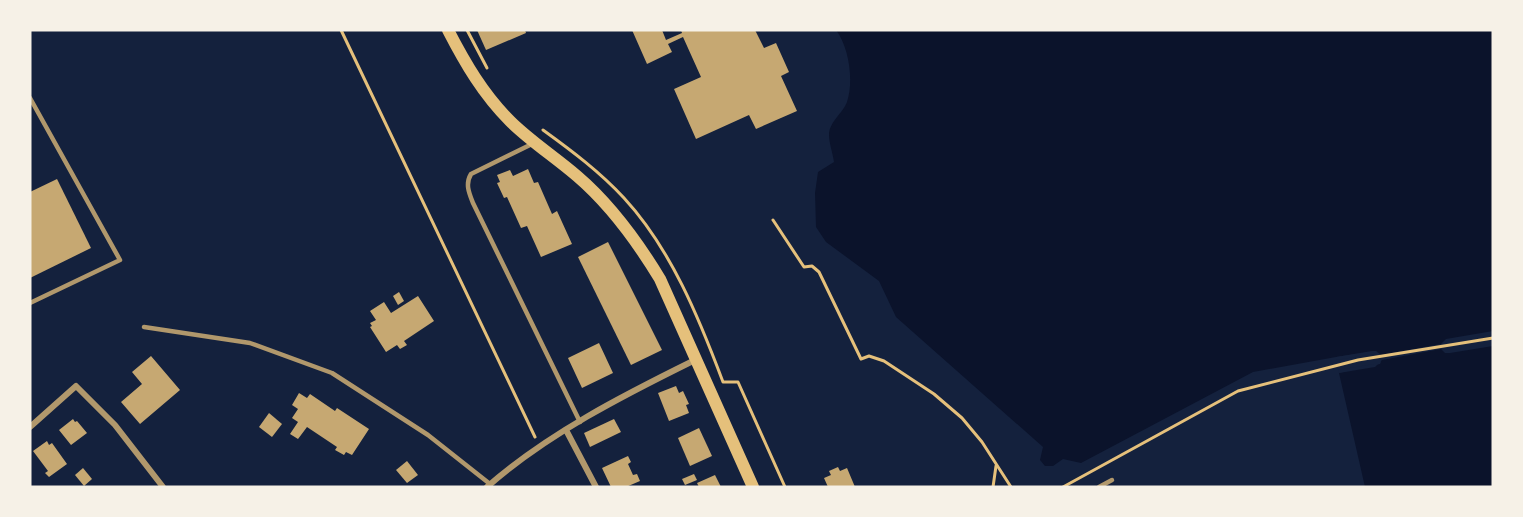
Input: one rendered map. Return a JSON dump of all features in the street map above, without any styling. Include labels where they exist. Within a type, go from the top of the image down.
[{"type":"main road","points":[[448,30],[472,75],[510,120],[578,176],[629,231],[660,279],[753,487]]},
{"type":"street","points":[[489,486],[539,446],[650,382],[696,359]]},
{"type":"street","points":[[30,427],[76,386],[115,425],[163,487]]},
{"type":"street","points":[[566,430],[596,487]]},
{"type":"lane","points":[[30,98],[120,261],[30,303]]},
{"type":"lane","points":[[535,142],[471,174],[468,180],[468,190],[580,422]]},
{"type":"lane","points":[[144,327],[250,343],[332,374],[428,435],[489,486]]},
{"type":"lane","points":[[1099,487],[1112,480]]},
{"type":"path","points":[[341,30],[534,435]]},
{"type":"path","points":[[773,220],[804,267],[812,266],[819,272],[861,359],[869,356],[885,361],[934,394],[962,418],[982,442],[1011,487]]},
{"type":"path","points":[[1063,487],[1238,391],[1358,360],[1493,338]]},
{"type":"path","points":[[993,487],[996,466]]},
{"type":"water","points":[[836,30],[1493,30],[1493,487],[1365,487],[1339,373],[1380,364],[1376,351],[1253,372],[1081,463],[1063,459],[1053,466],[1045,466],[1040,460],[1043,447],[896,317],[879,281],[826,242],[816,227],[815,193],[818,172],[834,162],[829,138],[830,130],[847,102],[849,94],[849,64],[844,45]]},
{"type":"pier","points":[[1493,331],[1493,346],[1450,353],[1445,353],[1441,349],[1382,360],[1375,367],[1339,373],[1338,370],[1374,364],[1379,360],[1375,354],[1336,360],[1336,357],[1372,351],[1381,355],[1441,344],[1446,339]]},
{"type":"building","points":[[477,30],[525,30],[526,33],[486,50]]},
{"type":"building","points":[[632,30],[662,30],[666,40],[682,33],[681,30],[755,30],[764,48],[776,43],[789,72],[781,76],[797,111],[756,129],[749,115],[696,139],[674,89],[701,77],[683,37],[668,44],[672,52],[647,64]]},
{"type":"building","points":[[528,169],[534,183],[538,182],[552,214],[557,211],[572,244],[541,257],[527,226],[521,228],[507,197],[504,198],[497,183],[500,182],[497,175],[510,170],[513,176]]},
{"type":"building","points":[[57,179],[91,248],[30,278],[30,192]]},
{"type":"building","points":[[608,242],[662,350],[631,365],[578,257]]},
{"type":"building","points":[[399,292],[404,301],[398,305],[393,296]]},
{"type":"building","points":[[418,296],[434,321],[404,341],[407,345],[400,349],[397,345],[386,352],[370,327],[372,326],[370,323],[376,320],[370,311],[384,302],[391,313]]},
{"type":"building","points":[[599,343],[613,373],[582,388],[568,358]]},
{"type":"building","points":[[151,356],[180,390],[140,424],[121,402],[142,384],[132,372]]},
{"type":"building","points":[[676,386],[679,393],[683,391],[689,404],[686,405],[689,413],[669,421],[658,393]]},
{"type":"building","points":[[299,393],[307,398],[310,394],[335,411],[337,408],[369,429],[352,455],[346,452],[344,455],[335,450],[337,447],[307,427],[298,439],[290,434],[298,422],[292,418],[298,409],[292,405]]},
{"type":"building","points":[[269,413],[282,424],[272,437],[259,427]]},
{"type":"building","points":[[73,419],[87,433],[71,445],[59,430]]},
{"type":"building","points":[[614,419],[621,432],[590,447],[584,433]]},
{"type":"building","points":[[699,428],[712,456],[690,466],[678,438]]},
{"type":"building","points":[[47,441],[49,445],[52,443],[67,464],[49,477],[45,473],[48,471],[33,451]]},
{"type":"building","points":[[628,456],[631,462],[628,464],[633,475],[637,474],[640,481],[626,487],[611,487],[602,468]]},
{"type":"building","points":[[407,461],[418,475],[407,483],[396,470]]},
{"type":"building","points":[[838,467],[840,471],[847,468],[855,487],[828,487],[824,478],[831,475],[829,471]]},
{"type":"building","points":[[83,468],[92,479],[84,486],[75,475]]},
{"type":"building","points":[[694,474],[697,480],[685,485],[682,479]]},
{"type":"building","points":[[715,475],[721,487],[699,487],[697,483]]}]
